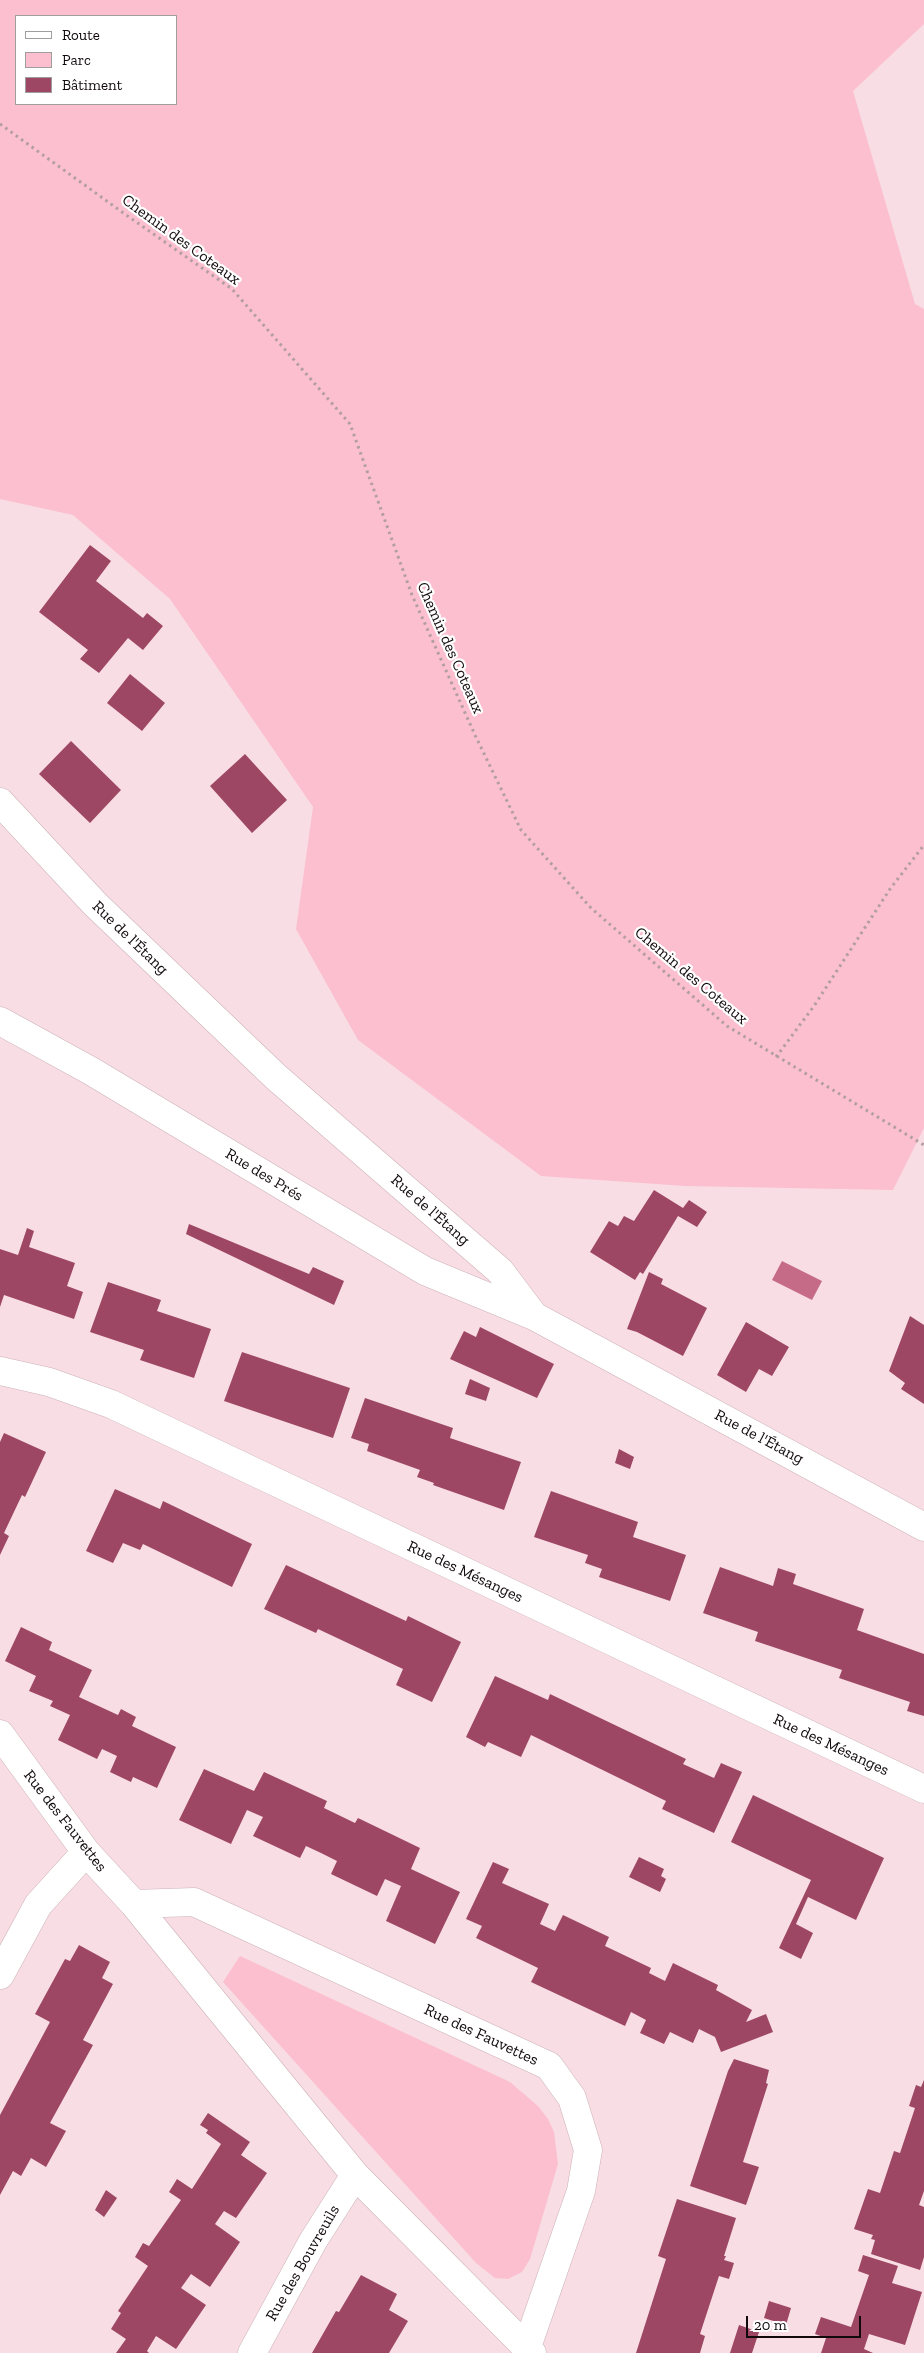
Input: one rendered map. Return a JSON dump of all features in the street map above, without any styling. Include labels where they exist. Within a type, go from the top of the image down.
[{"type":"street","name":"Rue de l'Étang","points":[[0,802],[95,904],[276,1077],[500,1271],[534,1316],[924,1527]]},
{"type":"street","name":"Rue des Prés","points":[[0,1021],[91,1071],[425,1271],[534,1316]]},
{"type":"street","name":"Rue des Mésanges","points":[[0,1372],[49,1382],[111,1404],[924,1789]]},
{"type":"street","name":"Rue des Fauvettes","points":[[0,1734],[86,1852],[134,1904],[355,2175],[529,2350],[581,2191],[588,2150],[572,2098],[549,2066],[194,1902],[134,1904]]},
{"type":"street","points":[[0,1975],[38,1905],[86,1852]]},
{"type":"street","name":"Rue des Bouvreuils","points":[[252,2353],[313,2241],[355,2175]]},
{"type":"path","name":"Chemin des Coteaux","points":[[0,124],[232,289],[350,424],[412,594],[475,735],[521,830],[591,908],[727,1026],[924,1145]]},
{"type":"path","points":[[776,1057],[814,1006],[890,889],[924,845]]},
{"type":"green space","points":[[0,0],[924,0],[924,24],[853,91],[915,304],[924,309],[924,1128],[893,1190],[685,1186],[541,1176],[358,1040],[296,929],[313,807],[170,599],[73,515],[0,499]]},
{"type":"green space","points":[[240,1956],[510,2082],[538,2106],[548,2119],[554,2132],[558,2164],[530,2259],[522,2272],[508,2279],[495,2278],[476,2263],[223,1982]]},
{"type":"shaded area","points":[[782,1261],[822,1281],[812,1300],[772,1280]]},
{"type":"building","points":[[90,545],[111,561],[96,581],[143,618],[147,613],[163,626],[143,650],[128,638],[99,673],[80,659],[88,650],[39,612]]},
{"type":"building","points":[[130,674],[165,703],[142,731],[107,703]]},
{"type":"building","points":[[71,741],[121,790],[90,823],[39,774]]},
{"type":"building","points":[[245,754],[287,800],[252,833],[210,786]]},
{"type":"building","points":[[654,1190],[683,1208],[689,1200],[707,1212],[697,1227],[678,1216],[643,1274],[640,1272],[635,1280],[590,1252],[609,1221],[618,1226],[624,1216],[634,1221]]},
{"type":"building","points":[[189,1224],[309,1274],[313,1267],[344,1281],[334,1305],[186,1234]]},
{"type":"building","points":[[27,1228],[34,1231],[29,1247],[75,1263],[67,1286],[83,1292],[74,1319],[4,1295],[0,1307],[0,1249],[18,1255]]},
{"type":"building","points":[[649,1272],[663,1279],[661,1284],[707,1308],[683,1356],[637,1332],[627,1329]]},
{"type":"building","points":[[108,1282],[161,1300],[157,1311],[211,1329],[194,1378],[140,1360],[144,1350],[90,1332]]},
{"type":"building","points":[[910,1316],[924,1325],[924,1404],[901,1389],[905,1383],[889,1371]]},
{"type":"building","points":[[746,1322],[789,1347],[772,1376],[759,1369],[746,1392],[717,1375]]},
{"type":"building","points":[[480,1327],[554,1364],[537,1398],[450,1359],[464,1331],[476,1337]]},
{"type":"building","points":[[242,1352],[350,1388],[333,1438],[224,1401]]},
{"type":"building","points":[[470,1379],[490,1388],[486,1401],[465,1394]]},
{"type":"building","points":[[365,1398],[453,1428],[450,1438],[521,1462],[504,1510],[433,1485],[434,1483],[417,1477],[420,1470],[367,1451],[369,1444],[351,1438]]},
{"type":"building","points":[[4,1433],[46,1452],[25,1497],[22,1495],[4,1533],[9,1536],[0,1555],[0,1442]]},
{"type":"building","points":[[619,1449],[634,1457],[630,1469],[615,1463]]},
{"type":"building","points":[[115,1489],[160,1509],[163,1501],[252,1544],[232,1587],[143,1544],[140,1550],[123,1543],[113,1563],[86,1551]]},
{"type":"building","points":[[551,1491],[638,1522],[633,1537],[686,1555],[670,1601],[599,1577],[602,1569],[585,1563],[588,1555],[534,1537]]},
{"type":"building","points":[[286,1565],[406,1621],[408,1616],[461,1642],[432,1702],[396,1685],[403,1669],[318,1629],[316,1633],[264,1609]]},
{"type":"building","points":[[720,1567],[773,1586],[778,1568],[796,1574],[793,1584],[864,1609],[857,1630],[924,1654],[924,1716],[907,1711],[910,1702],[839,1678],[842,1670],[755,1641],[758,1632],[703,1613]]},
{"type":"building","points":[[21,1627],[52,1642],[49,1650],[92,1670],[79,1697],[118,1715],[121,1709],[136,1717],[132,1726],[176,1747],[157,1788],[133,1777],[131,1782],[110,1772],[117,1756],[102,1749],[97,1759],[58,1740],[70,1715],[50,1706],[53,1701],[29,1691],[36,1676],[5,1661]]},
{"type":"building","points":[[495,1676],[548,1700],[550,1694],[686,1759],[683,1764],[714,1778],[721,1763],[742,1772],[714,1833],[662,1809],[666,1801],[531,1735],[521,1757],[488,1742],[485,1747],[466,1737]]},
{"type":"building","points":[[204,1769],[254,1791],[264,1772],[327,1801],[324,1808],[355,1823],[358,1818],[420,1848],[411,1869],[460,1892],[435,1944],[386,1921],[401,1886],[385,1879],[377,1896],[331,1874],[337,1861],[321,1853],[306,1846],[300,1858],[253,1836],[263,1817],[247,1810],[231,1844],[179,1820]]},
{"type":"building","points":[[753,1795],[884,1858],[856,1920],[808,1897],[796,1924],[813,1933],[801,1959],[779,1948],[811,1880],[731,1842]]},
{"type":"building","points":[[639,1857],[664,1869],[661,1876],[666,1879],[660,1892],[629,1877]]},
{"type":"building","points":[[493,1862],[509,1869],[502,1883],[549,1904],[540,1924],[555,1931],[563,1915],[609,1937],[605,1946],[651,1968],[649,1973],[665,1981],[673,1963],[718,1985],[716,1990],[752,2010],[746,2022],[766,2014],[773,2032],[721,2052],[715,2037],[699,2029],[693,2043],[670,2032],[664,2044],[640,2033],[646,2020],[631,2012],[625,2026],[531,1982],[538,1968],[476,1938],[482,1926],[466,1919]]},
{"type":"building","points":[[79,1945],[110,1962],[102,1978],[113,1984],[83,2040],[93,2045],[50,2123],[66,2131],[46,2167],[31,2158],[21,2176],[13,2171],[0,2195],[0,2115],[50,2022],[35,2014],[65,1959],[70,1961]]},
{"type":"building","points":[[734,2059],[769,2070],[766,2083],[768,2084],[743,2162],[759,2167],[746,2205],[690,2186],[728,2071]]},
{"type":"building","points":[[924,2080],[924,2191],[919,2205],[924,2207],[924,2257],[920,2270],[871,2254],[875,2240],[871,2239],[873,2235],[854,2229],[868,2189],[880,2193],[894,2151],[900,2153],[915,2108],[909,2106],[916,2085],[921,2087]]},
{"type":"building","points":[[208,2113],[250,2142],[241,2155],[267,2173],[236,2218],[224,2211],[215,2224],[240,2242],[210,2287],[191,2274],[181,2288],[206,2305],[176,2349],[156,2336],[147,2351],[149,2353],[116,2353],[126,2339],[111,2329],[121,2313],[118,2311],[148,2266],[135,2257],[143,2243],[149,2246],[181,2200],[169,2192],[177,2179],[192,2189],[221,2144],[206,2133],[208,2130],[200,2125]]},
{"type":"building","points":[[106,2190],[117,2198],[104,2217],[95,2210]]},
{"type":"building","points":[[677,2199],[736,2218],[724,2256],[726,2256],[724,2260],[734,2263],[729,2279],[719,2276],[700,2334],[705,2336],[700,2353],[636,2353],[666,2259],[658,2256]]},
{"type":"building","points":[[863,2255],[898,2266],[892,2283],[922,2292],[905,2345],[869,2334],[864,2349],[873,2353],[821,2353],[826,2338],[815,2334],[821,2317],[851,2327],[869,2275],[858,2271]]},
{"type":"building","points":[[361,2275],[397,2294],[389,2310],[408,2321],[389,2353],[312,2353],[336,2311],[339,2312]]},
{"type":"building","points":[[769,2301],[791,2308],[786,2325],[764,2318]]},
{"type":"building","points":[[739,2325],[759,2332],[752,2353],[730,2353]]}]
